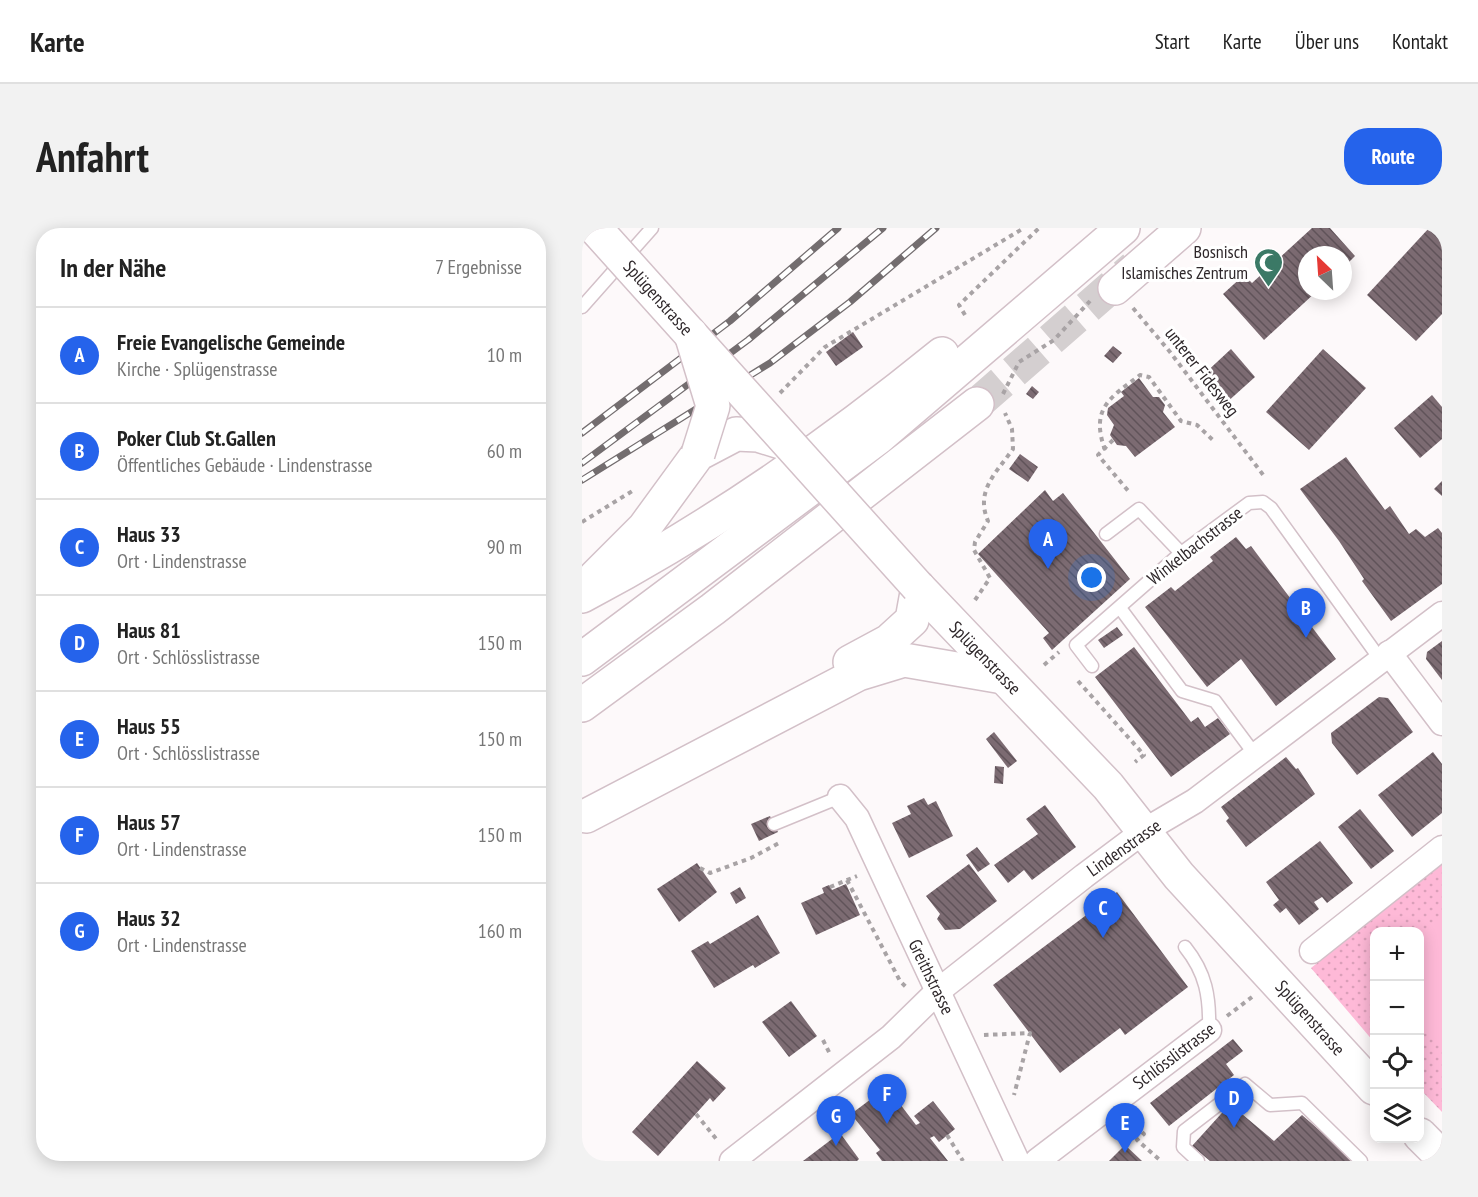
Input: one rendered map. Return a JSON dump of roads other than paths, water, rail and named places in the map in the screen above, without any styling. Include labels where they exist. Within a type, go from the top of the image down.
[{"type":"main road","name":"Splügenstrasse","points":[[595,228],[942,614],[1108,786],[1179,876],[1370,1084]]},
{"type":"main road","points":[[582,659],[879,436],[1123,228]]},
{"type":"main road","points":[[1115,288],[1184,228]]},
{"type":"main road","points":[[582,596],[729,512],[863,418],[978,325],[1052,290]]},
{"type":"main road","points":[[582,589],[644,528],[698,454],[713,406],[691,334]]},
{"type":"main road","points":[[582,705],[994,402]]},
{"type":"main road","points":[[698,454],[736,434],[758,435],[787,444]]},
{"type":"main road","points":[[584,817],[771,704],[898,634],[912,620],[918,587]]},
{"type":"main road","points":[[584,817],[858,674],[904,660],[1003,677]]},
{"type":"main road","points":[[1424,1139],[1442,1157]]},
{"type":"street","name":"Lindenstrasse","points":[[732,1161],[891,1037],[938,991],[1144,831],[1195,801],[1442,614]]},
{"type":"street","points":[[1384,656],[1442,723]]},
{"type":"street","name":"Greithstrasse","points":[[840,797],[857,818],[1017,1161]]},
{"type":"street","points":[[1312,951],[1442,848]]},
{"type":"street","name":"Schlösslistrasse","points":[[1036,1161],[1209,1030]]},
{"type":"lane","points":[[582,307],[652,228]]},
{"type":"lane","name":"Winkelbachstrasse","points":[[1092,666],[1076,645],[1120,609],[1181,553],[1249,503],[1263,502],[1271,508],[1384,656]]},
{"type":"lane","points":[[1106,534],[1139,509],[1181,553]]},
{"type":"lane","points":[[1120,609],[1182,691],[1215,700],[1256,756]]},
{"type":"lane","points":[[774,824],[840,797]]},
{"type":"lane","points":[[1185,947],[1204,976],[1210,1001],[1209,1030]]},
{"type":"lane","points":[[1198,1161],[1183,1147],[1184,1131],[1245,1084],[1270,1105],[1302,1103],[1362,1161]]},
{"type":"tunnel","points":[[977,404],[1134,267]]},
{"type":"railway","points":[[582,433],[730,321],[838,228]]},
{"type":"railway","points":[[582,463],[748,340],[883,228]]},
{"type":"railway","points":[[582,480],[770,363],[850,302],[936,228]]},
{"type":"place","name":"Bosnisch Islamisches Zentrum","points":[[1269,288]]},
{"type":"place","name":"Freie Evangelische Gemeinde","points":[[1048,569]]},
{"type":"place","name":"Poker Club St.Gallen","points":[[1306,638]]},
{"type":"place","name":"Haus 33","points":[[1103,938]]},
{"type":"place","name":"Haus 57","points":[[887,1124]]},
{"type":"place","name":"Haus 81","points":[[1234,1128]]},
{"type":"place","name":"Haus 32","points":[[836,1146]]},
{"type":"place","name":"Haus 55","points":[[1125,1153]]}]
